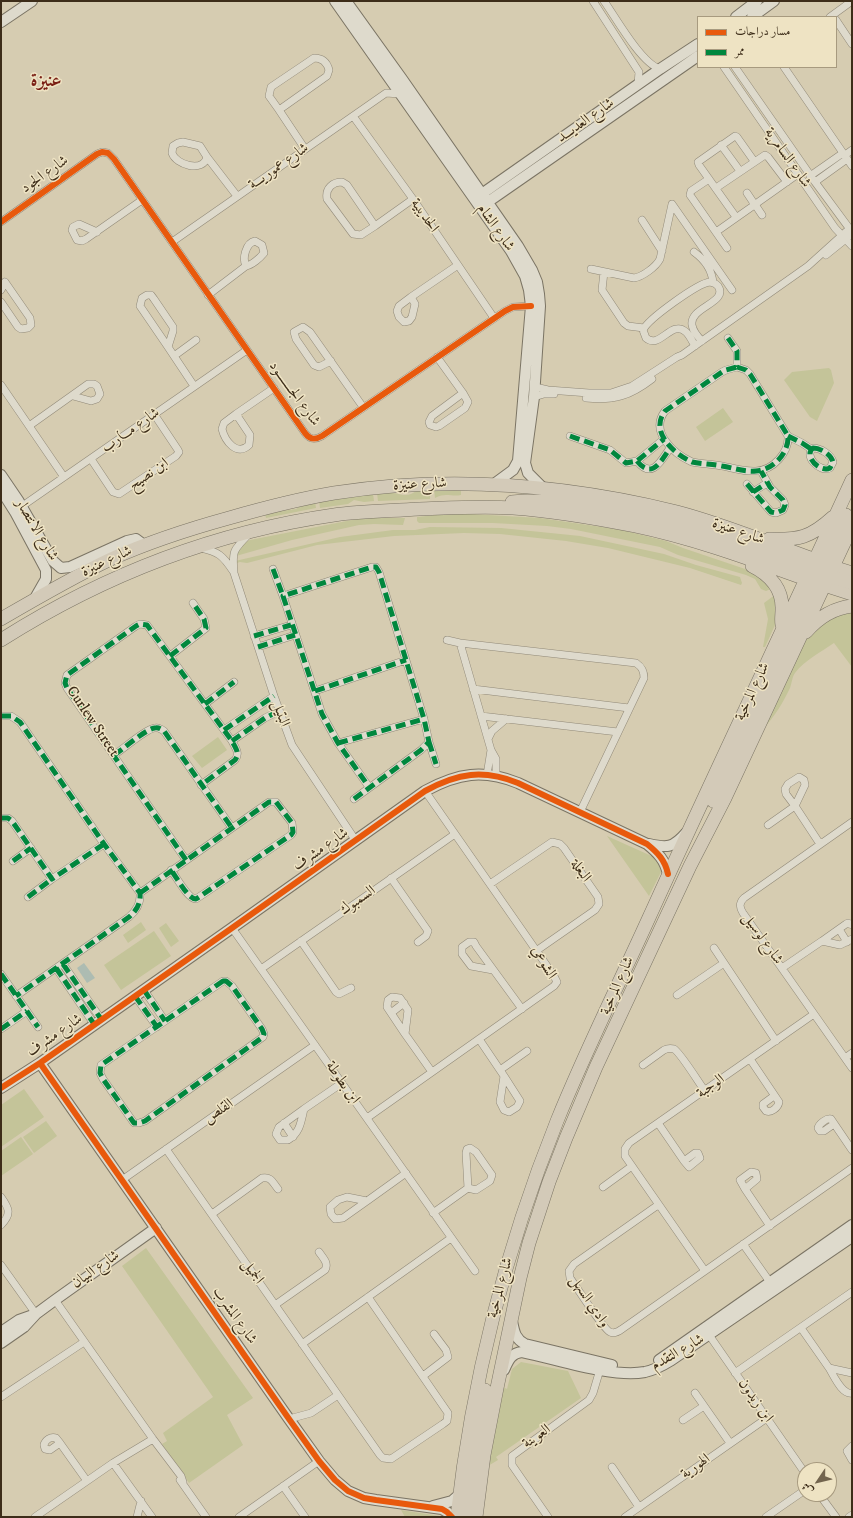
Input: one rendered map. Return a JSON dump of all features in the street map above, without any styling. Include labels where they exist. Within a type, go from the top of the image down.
[{"type":"highway","name":"شارع المرخية","points":[[476,1517],[484,1454],[496,1388],[529,1243],[549,1182],[596,1067],[690,866],[725,798],[796,644],[836,515],[852,480]]},
{"type":"highway","name":"شارع عنيزة","points":[[1,619],[103,563],[144,545],[192,529],[250,512],[334,493],[408,485],[458,483],[543,488],[599,496],[679,513],[759,539],[819,573]]},
{"type":"highway","points":[[496,508],[508,502],[525,501],[563,503],[632,514],[716,536],[819,573],[852,583]]},
{"type":"highway","points":[[690,866],[695,843],[706,817],[852,501]]},
{"type":"highway","name":"شارع عنيزة","points":[[1,640],[71,599],[93,588],[164,559],[254,530],[337,514],[452,508],[532,510],[612,522],[662,532],[725,550],[819,573]]},
{"type":"highway","points":[[759,539],[792,539],[808,535],[823,526],[836,515]]},
{"type":"highway","name":"شارع المرخية","points":[[457,1517],[478,1381],[489,1335],[510,1254],[538,1172],[558,1120],[668,874],[782,630],[852,526]]},
{"type":"highway","points":[[725,550],[739,561],[761,571],[772,581],[779,591],[782,601],[782,630]]},
{"type":"highway","points":[[796,644],[824,615],[840,608],[852,606]]},
{"type":"highway","points":[[467,1517],[491,1352],[489,1335]]},
{"type":"main road","name":"شارع عنيزة","points":[[819,573],[852,572]]},
{"type":"main road","name":"شارع عنيزة","points":[[819,573],[852,596]]},
{"type":"street","points":[[1,22],[32,1]]},
{"type":"street","name":"شارع الشام","points":[[335,1],[391,79],[400,94],[529,264],[537,282],[540,306],[535,386],[525,463],[521,468]]},
{"type":"street","name":"شارع الشام","points":[[346,1],[402,79],[481,201],[521,267],[528,282],[531,306],[519,456],[521,468]]},
{"type":"street","points":[[593,1],[640,72],[638,84]]},
{"type":"street","points":[[604,1],[642,56],[653,67],[660,69]]},
{"type":"street","points":[[737,16],[757,1]]},
{"type":"street","points":[[753,16],[774,1]]},
{"type":"street","points":[[834,16],[852,1]]},
{"type":"street","points":[[837,23],[852,44]]},
{"type":"street","name":"شارع العديـــد","points":[[481,201],[638,84],[697,45]]},
{"type":"street","name":"شارع العديـــد","points":[[481,201],[697,57]]},
{"type":"street","points":[[278,110],[327,76],[329,70],[325,62],[314,58],[272,85],[269,90],[269,96],[278,110],[305,149]]},
{"type":"street","name":"شارع السامرية","points":[[725,68],[835,228],[852,246]]},
{"type":"street","name":"شارع السامرية","points":[[736,68],[851,232]]},
{"type":"street","points":[[785,68],[852,166]]},
{"type":"street","points":[[391,79],[386,93],[400,94]]},
{"type":"street","name":"شارع عموريـــة","points":[[172,242],[386,93]]},
{"type":"street","name":"الحديبية","points":[[353,116],[494,318]]},
{"type":"street","points":[[736,217],[698,162],[734,136],[736,136],[754,161]]},
{"type":"street","points":[[207,157],[206,161],[199,165],[184,164],[174,157],[172,148],[175,144],[182,142],[201,147],[237,196]]},
{"type":"street","points":[[721,145],[740,171]]},
{"type":"street","points":[[813,179],[852,150]]},
{"type":"street","name":"شارع الجــــــــود","points":[[106,152],[114,159],[305,433],[311,438],[315,439],[322,436],[494,318],[513,307],[531,306]]},
{"type":"street","name":"شارع الجود","points":[[1,222],[97,154],[106,152]]},
{"type":"street","points":[[716,188],[763,155],[768,156],[787,182]]},
{"type":"street","points":[[716,232],[798,174]]},
{"type":"street","points":[[708,178],[689,194],[727,248]]},
{"type":"street","points":[[375,226],[347,185],[342,182],[338,182],[330,187],[327,193],[327,199],[353,234],[361,235],[375,226],[412,199]]},
{"type":"street","points":[[747,193],[762,214]]},
{"type":"street","points":[[97,232],[142,200]]},
{"type":"street","points":[[591,269],[637,278],[658,263],[672,204],[732,290]]},
{"type":"street","points":[[642,220],[662,251]]},
{"type":"street","points":[[535,386],[548,390],[596,394],[618,392],[639,383],[674,358],[682,355],[695,346],[808,266],[851,232]]},
{"type":"street","points":[[694,252],[703,258],[709,267],[713,283],[719,288],[720,293],[718,297],[696,313],[692,320],[693,328],[702,341]]},
{"type":"street","points":[[411,297],[458,265]]},
{"type":"street","points":[[208,295],[246,266]]},
{"type":"street","points":[[604,272],[602,290],[624,323],[628,326],[644,328]]},
{"type":"street","points":[[1,290],[3,280]]},
{"type":"street","points":[[1,302],[18,327],[25,330],[31,325],[30,318],[3,280]]},
{"type":"street","points":[[695,346],[686,333],[681,330],[673,330],[658,340],[652,341],[646,338],[644,328],[657,315],[681,297],[706,283],[713,283]]},
{"type":"street","points":[[168,347],[173,331],[172,324],[154,298],[151,295],[147,295],[142,298],[140,306],[194,386]]},
{"type":"street","points":[[331,362],[318,367],[314,365],[296,339],[294,332],[299,328],[307,328],[363,407]]},
{"type":"street","points":[[728,338],[737,351],[737,367]]},
{"type":"street","points":[[174,356],[196,340]]},
{"type":"street","name":"شارع مـــارب","points":[[18,509],[247,350]]},
{"type":"street","points":[[534,397],[549,394],[603,399],[626,396],[645,385],[678,360],[682,355]]},
{"type":"street","points":[[437,357],[463,393],[468,402],[465,408],[439,426],[436,427],[430,425],[429,422],[432,416],[463,393]]},
{"type":"street","points":[[788,436],[787,446],[781,457],[775,463],[761,471],[746,471],[692,462],[683,458],[670,448],[664,439],[660,420],[664,411],[722,372],[737,367],[746,370],[750,374],[788,436],[811,449]]},
{"type":"street","points":[[1,385],[64,477]]},
{"type":"street","points":[[236,414],[250,435],[249,445],[244,449],[237,450],[232,447],[222,429],[224,422],[274,388]]},
{"type":"street","points":[[29,426],[73,396]]},
{"type":"street","name":"ابن نصيح","points":[[91,459],[113,492],[119,494],[170,460],[178,454],[178,450],[154,414]]},
{"type":"street","points":[[570,436],[610,450],[626,463],[637,461],[664,439]]},
{"type":"street","points":[[637,461],[642,468],[654,468],[659,464],[670,448]]},
{"type":"street","points":[[494,484],[513,470],[521,468],[543,488]]},
{"type":"street","points":[[747,484],[771,512],[781,512],[784,508],[784,502],[767,483],[761,471]]},
{"type":"street","name":"شارع الانتصار","points":[[1,475],[46,570],[46,579],[34,600]]},
{"type":"street","points":[[753,492],[767,483]]},
{"type":"street","name":"شارع الانتصار","points":[[1,490],[18,509],[53,562],[61,568],[70,567],[127,541],[136,539],[144,545]]},
{"type":"street","name":"البتيل","points":[[254,530],[239,543],[233,553],[234,573],[254,636],[292,745],[356,841]]},
{"type":"street","name":"البتيل","points":[[199,547],[221,555],[234,573]]},
{"type":"street","points":[[283,596],[368,567],[376,567],[379,572],[424,718],[429,742],[436,764]]},
{"type":"street","points":[[273,569],[283,596],[294,635],[322,714],[338,743],[369,787]]},
{"type":"street","points":[[170,656],[206,628],[204,619],[193,603]]},
{"type":"street","name":"Curlew Street","points":[[186,860],[67,688],[65,683],[67,675],[140,624],[147,625],[232,741],[238,752],[238,757],[235,760],[201,785]]},
{"type":"street","points":[[254,636],[292,625]]},
{"type":"street","points":[[258,647],[294,635]]},
{"type":"street","points":[[447,640],[460,643],[636,663],[641,667],[644,672],[644,678],[580,812]]},
{"type":"street","points":[[460,643],[491,750],[491,775]]},
{"type":"street","points":[[315,691],[406,660]]},
{"type":"street","points":[[205,704],[234,682]]},
{"type":"street","points":[[473,689],[629,708]]},
{"type":"street","points":[[224,730],[274,696]]},
{"type":"street","points":[[259,706],[259,714],[265,718]]},
{"type":"street","points":[[232,741],[265,718],[279,711]]},
{"type":"street","points":[[1,716],[11,716],[20,722],[104,844],[140,893],[141,899],[135,912],[16,996]]},
{"type":"street","points":[[481,716],[618,732]]},
{"type":"street","points":[[338,743],[424,718]]},
{"type":"street","points":[[488,739],[492,731],[506,718]]},
{"type":"street","points":[[114,755],[148,730],[156,727],[164,731],[232,828]]},
{"type":"street","points":[[354,799],[421,750],[429,742]]},
{"type":"street","name":"شارع مشرف","points":[[1,1088],[40,1063],[437,784],[460,776],[474,774],[491,775],[518,783],[647,844],[666,847],[673,845],[688,831]]},
{"type":"street","name":"الشوعي","points":[[367,1118],[522,1009],[554,986],[557,982],[425,791]]},
{"type":"street","points":[[140,893],[171,870],[269,802],[273,801],[280,805],[294,828],[291,835],[196,899],[189,895],[171,870]]},
{"type":"street","points":[[768,825],[795,806],[820,844]]},
{"type":"street","points":[[1,818],[8,818],[12,821],[52,879]]},
{"type":"street","name":"شارع لوسيل","points":[[852,822],[744,898],[740,904],[743,913],[852,1068]]},
{"type":"street","name":"السمبوك","points":[[261,969],[455,834]]},
{"type":"street","name":"البغلة","points":[[490,884],[552,842],[560,844],[598,897],[599,904],[595,910],[536,951]]},
{"type":"street","points":[[28,897],[104,844]]},
{"type":"street","name":"شارع مشرف","points":[[647,844],[661,857],[666,865],[668,874]]},
{"type":"street","points":[[13,861],[31,848]]},
{"type":"street","points":[[391,878],[428,931],[426,936],[418,942]]},
{"type":"street","points":[[782,968],[848,923],[852,925]]},
{"type":"street","name":"ابن بطوطة","points":[[232,928],[475,1271]]},
{"type":"street","points":[[822,941],[840,945],[850,940],[839,929]]},
{"type":"street","points":[[301,941],[336,992],[339,994],[343,993],[351,988]]},
{"type":"street","points":[[493,970],[471,966],[462,954],[462,947],[469,942],[474,942],[522,1009]]},
{"type":"street","points":[[714,948],[776,1041]]},
{"type":"street","points":[[677,995],[724,963]]},
{"type":"street","points":[[59,966],[98,1022]]},
{"type":"street","points":[[1,974],[38,1027]]},
{"type":"street","points":[[226,981],[232,986],[258,1023],[264,1036],[151,1117],[136,1124],[103,1079],[100,1069],[105,1062],[157,1027],[220,982],[226,981]]},
{"type":"street","points":[[144,990],[165,1021]]},
{"type":"street","points":[[135,996],[157,1027]]},
{"type":"street","points":[[405,1034],[408,1010],[400,998],[390,998],[387,1002],[387,1007],[390,1013],[432,1072]]},
{"type":"street","points":[[390,1013],[404,1004]]},
{"type":"street","points":[[1,1029],[27,1011]]},
{"type":"street","name":"الوجبة","points":[[705,1271],[632,1166],[624,1153],[626,1146],[814,1014]]},
{"type":"street","points":[[479,1039],[504,1076]]},
{"type":"street","name":"القلص","points":[[122,1180],[315,1045]]},
{"type":"street","points":[[643,1065],[664,1050],[668,1048],[672,1049],[680,1056],[705,1091]]},
{"type":"street","points":[[500,1070],[527,1051]]},
{"type":"street","points":[[845,1058],[852,1054]]},
{"type":"street","points":[[750,1059],[774,1096]]},
{"type":"street","name":"شارع المشرب","points":[[40,1063],[289,1419],[319,1460],[341,1486],[356,1495],[376,1500],[431,1506],[442,1509],[452,1517]]},
{"type":"street","points":[[304,1109],[299,1128],[293,1137],[284,1141],[277,1138],[276,1130],[284,1123],[304,1109],[342,1083]]},
{"type":"street","points":[[284,1123],[293,1137]]},
{"type":"street","points":[[658,1123],[684,1161]]},
{"type":"street","points":[[834,1124],[852,1150]]},
{"type":"street","points":[[470,1148],[476,1152],[492,1175],[490,1181],[479,1189],[474,1190],[468,1188],[466,1153],[467,1149],[470,1148]]},
{"type":"street","name":"الجميل","points":[[166,1149],[380,1455],[383,1458],[391,1459],[444,1424],[448,1417],[446,1409],[368,1297]]},
{"type":"street","points":[[603,1187],[632,1166]]},
{"type":"street","name":"وادي السهل","points":[[658,1205],[570,1268],[570,1278],[608,1331],[614,1333],[617,1332],[852,1168]]},
{"type":"street","points":[[367,1201],[347,1197],[342,1198],[333,1204],[330,1211],[332,1217],[338,1219],[346,1216],[367,1201],[406,1173]]},
{"type":"street","points":[[212,1214],[262,1178],[267,1177],[278,1189]]},
{"type":"street","points":[[433,1213],[468,1188]]},
{"type":"street","points":[[745,1188],[770,1226]]},
{"type":"street","points":[[1,1196],[6,1204],[9,1214],[1,1225]]},
{"type":"street","name":"شارع التقدم","points":[[512,1315],[515,1335],[521,1342],[623,1373],[640,1373],[652,1370],[670,1361],[852,1225]]},
{"type":"street","name":"شارع البيان","points":[[1,1343],[24,1327],[36,1314],[54,1300],[156,1228]]},
{"type":"street","name":"شارع التقدم","points":[[772,1286],[852,1237]]},
{"type":"street","points":[[302,1344],[451,1238]]},
{"type":"street","points":[[743,1244],[772,1286]]},
{"type":"street","points":[[275,1305],[325,1270],[326,1263],[319,1252]]},
{"type":"street","points":[[1,1265],[36,1314]]},
{"type":"street","points":[[735,1373],[852,1292]]},
{"type":"street","points":[[54,1300],[163,1454],[168,1457],[206,1517]]},
{"type":"street","name":"شارع البيان","points":[[1,1332],[24,1317],[36,1314]]},
{"type":"street","points":[[801,1328],[845,1392],[849,1394],[852,1393]]},
{"type":"street","name":"ابن زيدون","points":[[707,1332],[797,1462]]},
{"type":"street","points":[[424,1376],[448,1357],[446,1350],[434,1334]]},
{"type":"street","points":[[1,1397],[84,1342]]},
{"type":"street","name":"شارع التقدم","points":[[496,1388],[509,1359],[519,1353],[600,1367]]},
{"type":"street","name":"العوينة","points":[[548,1517],[512,1465],[512,1456],[589,1400],[593,1393],[600,1367]]},
{"type":"street","points":[[829,1368],[852,1372]]},
{"type":"street","points":[[695,1392],[730,1443]]},
{"type":"street","points":[[289,1419],[311,1413],[338,1395]]},
{"type":"street","points":[[684,1420],[704,1406]]},
{"type":"street","name":"الهورية","points":[[625,1517],[767,1418]]},
{"type":"street","points":[[35,1517],[113,1463],[153,1439]]},
{"type":"street","points":[[60,1443],[87,1481]]},
{"type":"street","points":[[852,1446],[847,1451],[852,1460]]},
{"type":"street","points":[[239,1517],[319,1460]]},
{"type":"street","points":[[113,1463],[152,1517]]},
{"type":"street","points":[[612,1467],[639,1507]]},
{"type":"street","points":[[284,1486],[305,1517]]},
{"type":"street","name":"شارع المشرب","points":[[431,1506],[452,1501],[460,1494]]},
{"type":"street","points":[[766,1517],[797,1496]]},
{"type":"street","points":[[137,1517],[141,1501]]},
{"type":"street","points":[[826,1502],[836,1517]]},
{"type":"green space","points":[[829,368],[831,370],[834,383],[817,421],[810,417],[784,380],[792,372]]},
{"type":"green space","points":[[723,408],[733,422],[705,441],[696,427]]},
{"type":"green space","points":[[434,489],[461,489],[461,495],[442,495],[435,498]]},
{"type":"green space","points":[[417,490],[430,490],[430,499],[378,501],[377,493],[391,492],[409,495]]},
{"type":"green space","points":[[373,493],[374,501],[364,502],[354,500],[348,504],[320,508],[319,501]]},
{"type":"green space","points":[[315,502],[316,508],[266,518],[265,513],[296,509],[302,505]]},
{"type":"green space","points":[[454,513],[540,518],[622,530],[666,541],[757,573],[773,588],[766,591],[761,589],[755,579],[746,575],[678,555],[660,547],[571,529],[493,523],[419,523],[417,521],[417,517]]},
{"type":"green space","points":[[362,518],[405,518],[403,525],[359,525],[292,540],[236,556],[237,551],[241,546],[250,540]]},
{"type":"green space","points":[[430,527],[501,528],[580,536],[664,554],[696,565],[740,577],[742,583],[741,585],[690,568],[608,548],[566,541],[500,534],[464,533],[394,536],[317,545],[247,563],[237,563],[235,561],[340,537],[393,530],[415,530]]},
{"type":"green space","points":[[776,594],[776,623],[765,647],[763,647],[768,619],[764,603]]},
{"type":"green space","points":[[852,610],[852,667],[834,643],[813,656],[795,673],[790,688],[775,715],[763,729],[803,643],[815,626]]},
{"type":"green space","points":[[218,737],[227,750],[202,768],[192,756]]},
{"type":"green space","points":[[607,836],[656,858],[661,865],[661,872],[649,896]]},
{"type":"green space","points":[[141,922],[146,930],[128,943],[123,935]]},
{"type":"green space","points":[[166,923],[179,941],[171,947],[159,928]]},
{"type":"green space","points":[[154,931],[171,956],[121,990],[104,965]]},
{"type":"green space","points":[[24,1089],[44,1117],[1,1147],[1,1105]]},
{"type":"green space","points":[[46,1121],[57,1136],[34,1153],[23,1137]]},
{"type":"green space","points":[[21,1137],[33,1154],[1,1176],[1,1151]]},
{"type":"green space","points":[[146,1248],[253,1398],[227,1415],[243,1445],[189,1483],[162,1444],[167,1441],[163,1433],[213,1397],[122,1266]]},
{"type":"green space","points":[[521,1362],[568,1371],[581,1398],[496,1457],[498,1460],[488,1466],[503,1387],[507,1389],[512,1369]]},
{"type":"green space","points":[[401,1510],[446,1517],[405,1517]]},
{"type":"shaded area","points":[[84,963],[95,978],[87,983],[77,968]]},
{"type":"marked path","points":[[728,338],[737,351],[737,367]]},
{"type":"marked path","points":[[737,367],[746,370],[750,374],[788,436],[786,448],[779,460],[768,468],[762,470],[747,471],[718,465],[692,462],[671,448],[662,434],[660,427],[661,419],[665,411],[722,372],[737,367]]},
{"type":"marked path","points":[[570,436],[610,450],[626,463],[637,461],[664,439]]},
{"type":"marked path","points":[[788,436],[811,449]]},
{"type":"marked path","points":[[637,461],[647,469],[652,469],[660,463],[670,448]]},
{"type":"marked path","points":[[813,448],[822,450],[830,456],[833,462],[830,468],[822,468],[814,463],[810,455],[810,451],[813,448]]},
{"type":"marked path","points":[[747,484],[771,512],[776,513],[783,510],[785,505],[783,500],[770,487],[761,471]]},
{"type":"marked path","points":[[753,492],[767,483]]},
{"type":"marked path","points":[[354,799],[421,750],[429,742],[424,719],[379,572],[376,567],[283,596],[322,714],[338,743],[369,787]]},
{"type":"marked path","points":[[273,569],[283,596]]},
{"type":"marked path","points":[[170,656],[206,628],[204,619],[193,603]]},
{"type":"marked path","points":[[186,860],[67,688],[65,683],[67,675],[136,626],[140,624],[147,625],[232,741],[237,751],[235,760],[201,785]]},
{"type":"marked path","points":[[254,636],[291,625]]},
{"type":"marked path","points":[[258,647],[295,635]]},
{"type":"marked path","points":[[315,691],[406,660]]},
{"type":"marked path","points":[[205,704],[234,682]]},
{"type":"marked path","points":[[224,730],[274,696]]},
{"type":"marked path","points":[[232,741],[265,718],[279,711]]},
{"type":"marked path","points":[[1,716],[11,716],[20,722],[104,844],[140,893],[138,907],[129,917],[16,996]]},
{"type":"marked path","points":[[338,743],[424,719]]},
{"type":"marked path","points":[[114,755],[151,729],[158,728],[164,731],[232,828]]},
{"type":"marked path","points":[[429,742],[436,764]]},
{"type":"marked path","points":[[140,893],[269,802],[276,802],[292,823],[293,832],[291,835],[196,899],[186,892],[173,874],[171,870]]},
{"type":"marked path","points":[[1,818],[8,818],[12,821],[52,879],[104,844]]},
{"type":"marked path","points":[[13,861],[31,848]]},
{"type":"marked path","points":[[28,897],[52,879]]},
{"type":"marked path","points":[[63,964],[101,1019]]},
{"type":"marked path","points":[[56,968],[94,1024]]},
{"type":"marked path","points":[[1,974],[38,1027]]},
{"type":"marked path","points":[[223,981],[226,981],[232,986],[262,1029],[264,1034],[263,1037],[145,1121],[134,1123],[103,1079],[100,1073],[101,1065],[223,981]]},
{"type":"marked path","points":[[144,990],[165,1021]]},
{"type":"marked path","points":[[135,996],[157,1027]]},
{"type":"marked path","points":[[1,1029],[27,1011]]},
{"type":"cycle path","points":[[1,222],[97,154],[102,152],[108,153],[114,159],[305,433],[313,439],[322,436],[505,311],[513,307],[531,306]]},
{"type":"cycle path","points":[[1,1088],[40,1063],[425,791],[449,780],[471,775],[482,775],[493,776],[518,783],[647,844],[660,857],[668,874]]},
{"type":"cycle path","points":[[40,1063],[289,1419],[319,1461],[335,1480],[348,1491],[364,1498],[442,1509],[452,1517]]},
{"type":"district","name":"عنيزة","points":[[46,82]]}]
